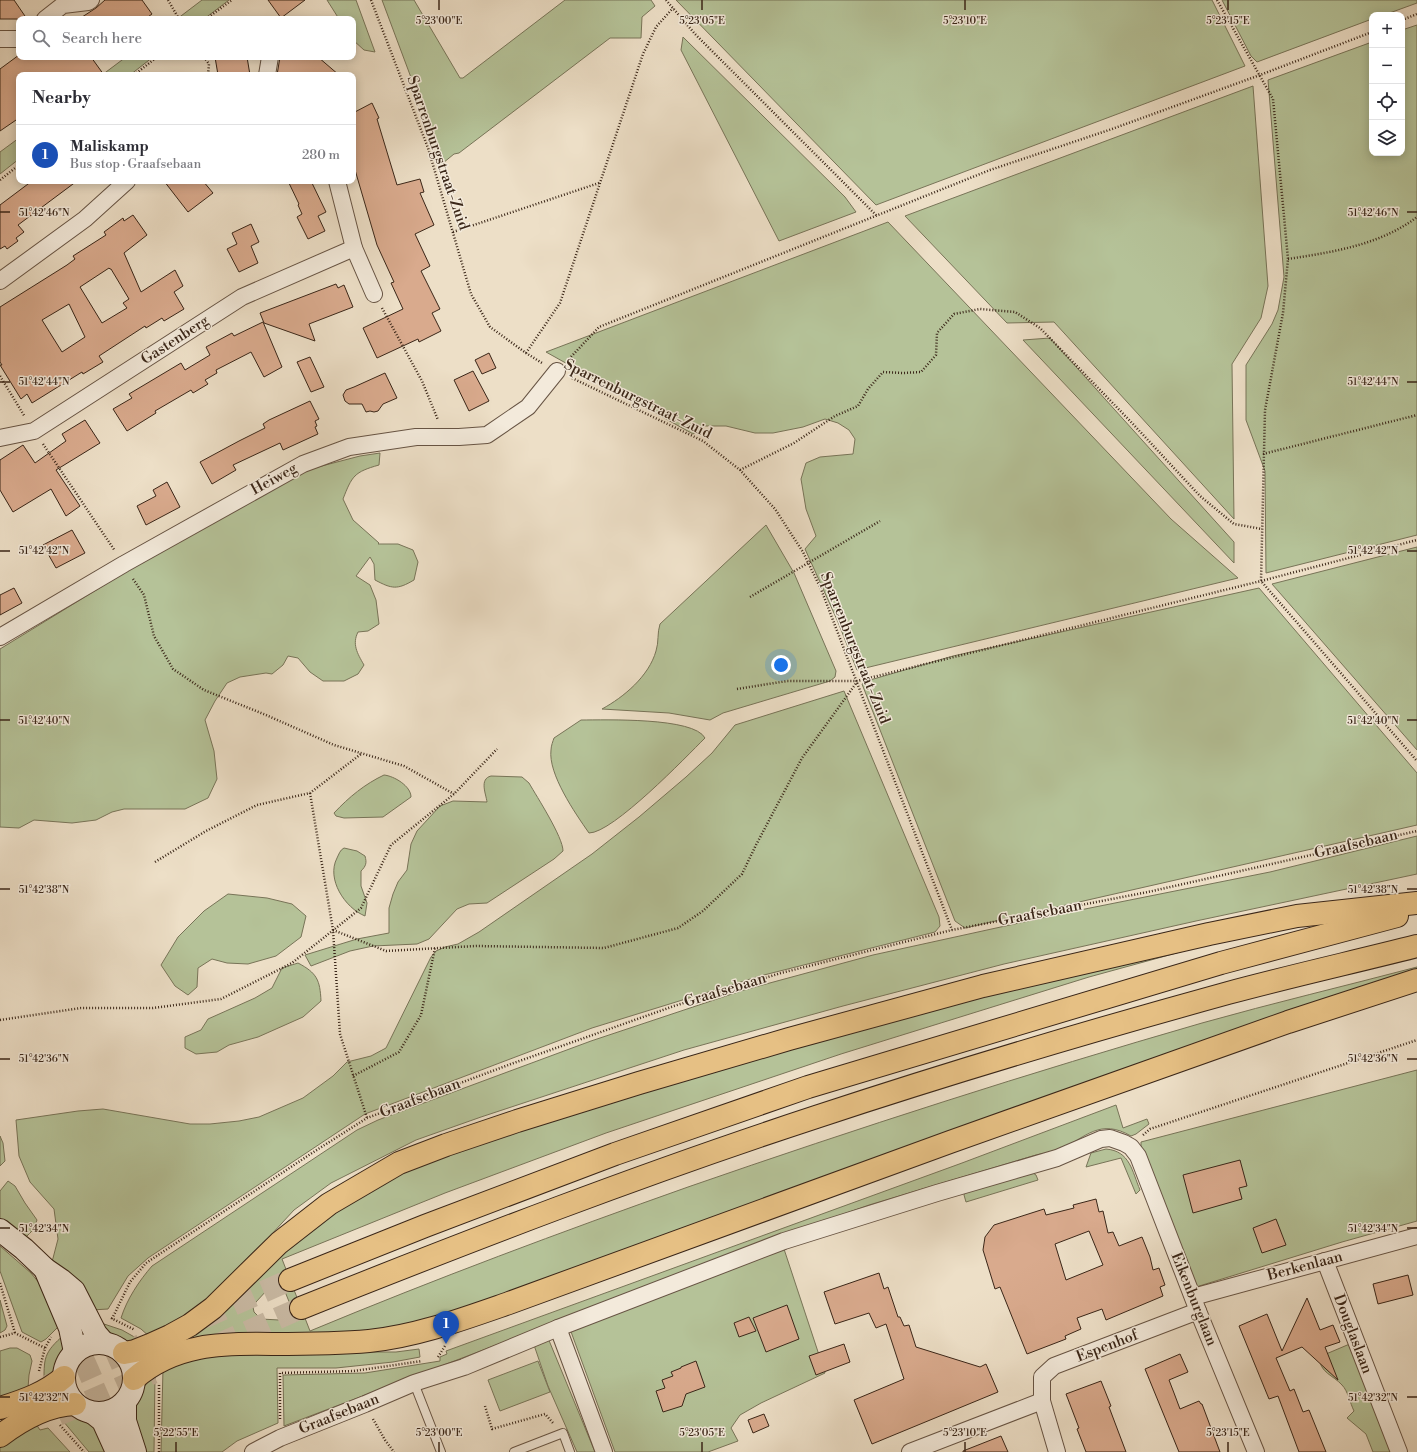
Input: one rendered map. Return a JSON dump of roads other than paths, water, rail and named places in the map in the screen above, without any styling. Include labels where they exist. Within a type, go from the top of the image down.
[{"type":"highway","points":[[124,1353],[135,1351],[150,1345],[190,1325],[213,1308],[279,1243],[329,1204],[399,1163],[453,1143],[639,1082],[983,986],[1209,934],[1297,916],[1417,903]]},
{"type":"highway","points":[[290,1280],[425,1226],[600,1160],[808,1087],[1221,963],[1417,911]]},
{"type":"highway","points":[[301,1308],[624,1183],[815,1117],[1001,1059],[1230,993],[1417,946]]},
{"type":"highway","points":[[134,1379],[145,1369],[158,1361],[177,1353],[212,1346],[241,1343],[340,1343],[370,1341],[409,1334],[444,1324],[509,1303],[942,1145],[1273,1027],[1417,980]]},
{"type":"highway","points":[[0,1408],[22,1401],[45,1390],[64,1377]]},
{"type":"highway","points":[[0,1436],[16,1425],[47,1410],[64,1404],[84,1408]]},
{"type":"main road","points":[[0,1230],[24,1249],[45,1269],[74,1291],[96,1334],[103,1342],[118,1349],[130,1360],[134,1379],[130,1395],[125,1402],[119,1408],[102,1414],[84,1408]]},
{"type":"main road","points":[[45,1269],[70,1328],[75,1352]]},
{"type":"main road","points":[[103,1342],[92,1342],[85,1344],[75,1352],[67,1361],[64,1377],[67,1392],[84,1408],[103,1421],[117,1452]]},
{"type":"main road","points":[[125,1402],[125,1421],[135,1452]]},
{"type":"street","points":[[49,16],[63,5],[88,2],[91,0]]},
{"type":"street","points":[[0,39],[16,39]]},
{"type":"street","points":[[268,72],[270,60]]},
{"type":"street","points":[[0,281],[85,219],[124,184]]},
{"type":"street","points":[[338,184],[354,248],[374,294]]},
{"type":"street","name":"Gastenberg","points":[[0,438],[34,431],[242,297],[354,248]]},
{"type":"street","name":"Heiweg","points":[[0,637],[124,564],[303,464],[349,447],[416,437],[487,435],[528,407],[557,371]]},
{"type":"street","name":"Graafsebaan","points":[[253,1452],[280,1438],[414,1383],[464,1367],[558,1328],[784,1241],[937,1192],[1056,1158],[1101,1139],[1110,1138],[1118,1140],[1131,1147]]},
{"type":"street","name":"Eikenburglaan","points":[[1131,1147],[1138,1156],[1195,1304],[1256,1452]]},
{"type":"street","name":"Berkenlaan","points":[[1195,1304],[1325,1261],[1417,1236]]},
{"type":"street","name":"Douglaslaan","points":[[1325,1261],[1399,1452]]},
{"type":"street","name":"Espenhof","points":[[1057,1452],[1042,1401],[1042,1377],[1054,1366],[1195,1304]]},
{"type":"street","points":[[558,1328],[604,1452]]},
{"type":"street","points":[[910,1452],[1042,1401]]},
{"type":"lane","points":[[414,1383],[441,1452]]},
{"type":"lane","points":[[514,1452],[563,1433],[570,1452]]},
{"type":"tunnel","points":[[203,1318],[290,1280]]},
{"type":"tunnel","points":[[217,1345],[301,1308]]},
{"type":"tunnel","points":[[47,1386],[141,1345]]},
{"type":"tunnel","points":[[58,1415],[153,1373]]},
{"type":"place","name":"Maliskamp","points":[[446,1344]]}]
